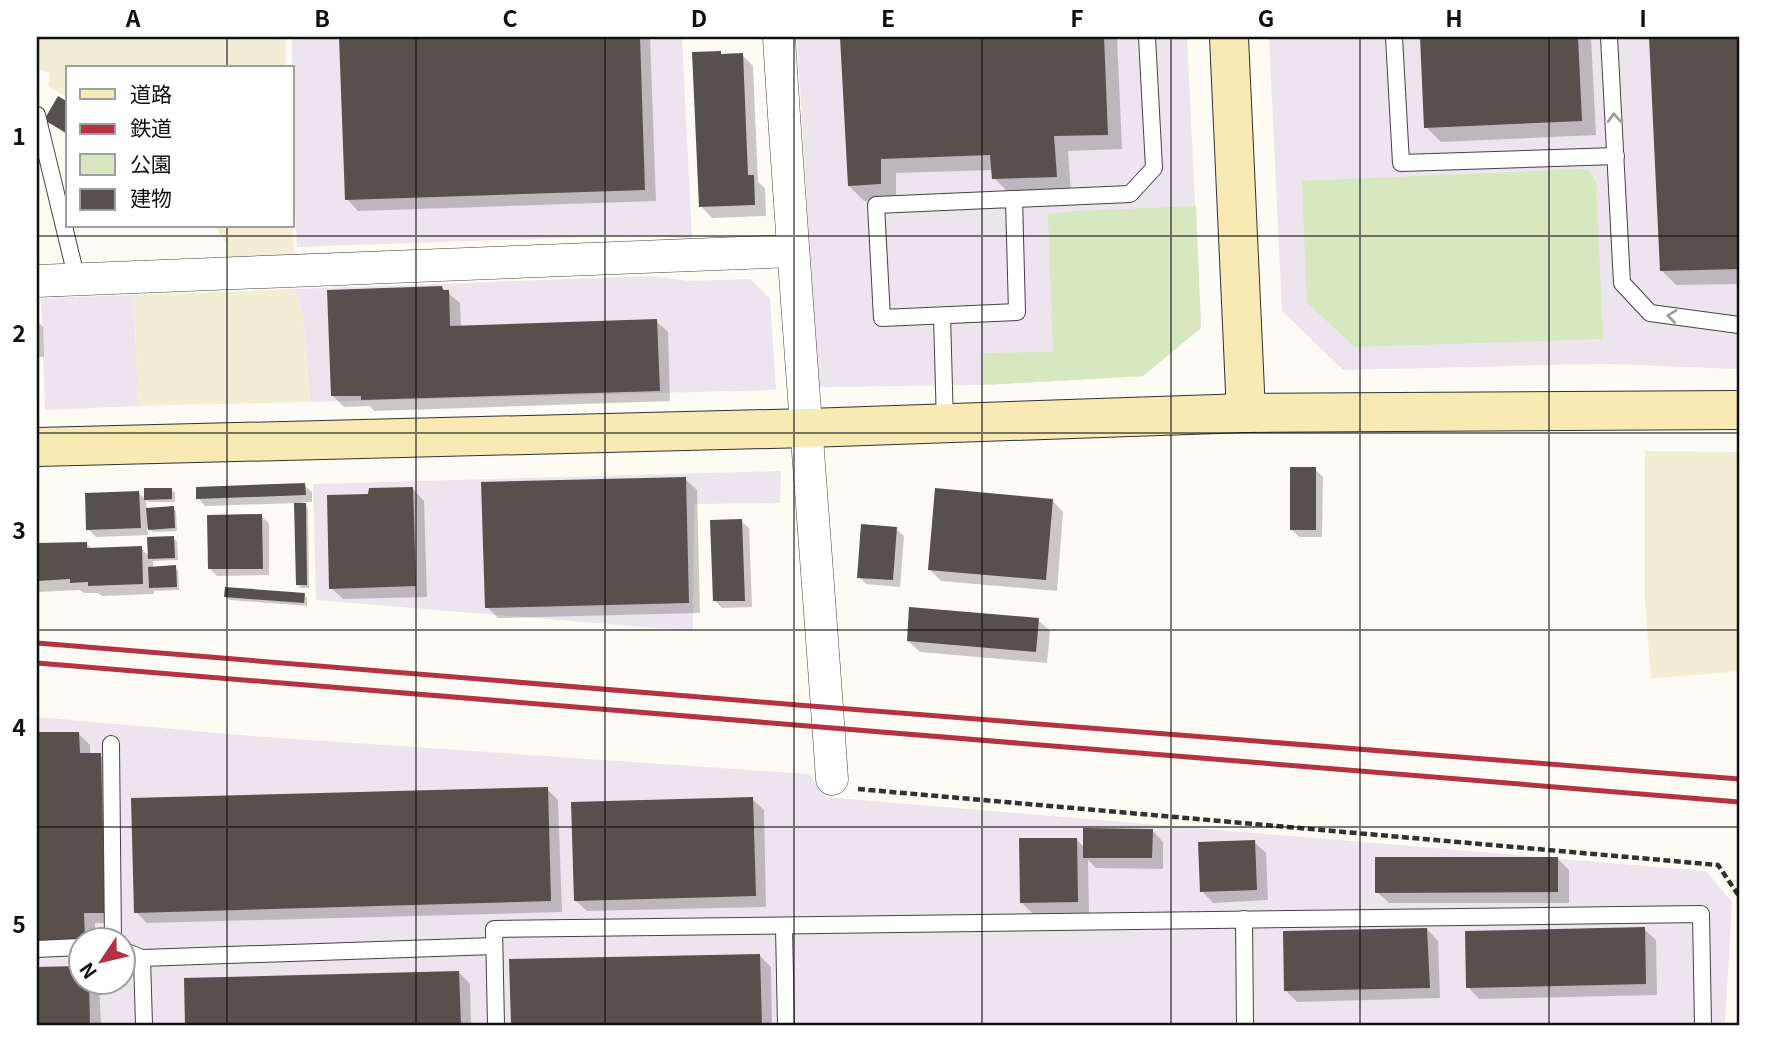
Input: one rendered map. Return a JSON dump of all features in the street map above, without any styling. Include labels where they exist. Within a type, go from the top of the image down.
[{"type":"street","points":[[779,37],[792,251],[808,428],[832,779]]},
{"type":"street","points":[[1229,37],[1246,413]]},
{"type":"street","points":[[37,281],[792,251]]},
{"type":"street","points":[[37,447],[808,428],[1246,413],[1739,410]]},
{"type":"lane","points":[[1014,199],[1017,312],[882,318],[876,205],[1014,199],[1130,194],[1154,168],[1147,37]]},
{"type":"lane","points":[[1394,37],[1401,163],[1615,156]]},
{"type":"lane","points":[[1609,37],[1622,283],[1650,313],[1739,325]]},
{"type":"lane","points":[[37,115],[77,280]]},
{"type":"lane","points":[[942,316],[945,424]]},
{"type":"lane","points":[[111,744],[113,926]]},
{"type":"lane","points":[[496,1025],[494,929],[1701,914],[1703,1025]]},
{"type":"lane","points":[[1244,919],[1245,1025]]},
{"type":"lane","points":[[784,927],[786,1025]]},
{"type":"lane","points":[[136,956],[142,958],[494,946]]},
{"type":"lane","points":[[37,949],[66,948]]},
{"type":"lane","points":[[142,958],[144,1025]]},
{"type":"path","points":[[832,779],[834,787],[1718,864],[1739,896]]},
{"type":"shaded area","points":[[37,37],[286,37],[286,66],[66,66],[66,97],[48,86],[50,73],[37,69]]},
{"type":"shaded area","points":[[292,37],[682,37],[692,240],[653,235],[297,247]]},
{"type":"shaded area","points":[[797,37],[1187,37],[1201,328],[1143,376],[983,385],[818,387]]},
{"type":"shaded area","points":[[1269,37],[1739,37],[1739,369],[1605,364],[1343,370],[1282,311]]},
{"type":"shaded area","points":[[216,228],[292,228],[295,255],[225,259],[226,243]]},
{"type":"shaded area","points":[[652,276],[689,281],[750,279],[770,298],[776,390],[310,402],[303,315],[294,289]]},
{"type":"shaded area","points":[[294,289],[303,314],[310,402],[138,406],[134,295]]},
{"type":"shaded area","points":[[134,295],[138,406],[45,410],[41,298]]},
{"type":"shaded area","points":[[1645,451],[1739,452],[1739,671],[1651,679],[1645,601]]},
{"type":"shaded area","points":[[781,471],[780,503],[694,504],[693,631],[316,600],[313,484]]},
{"type":"shaded area","points":[[37,717],[252,736],[809,774],[826,797],[1706,871],[1732,902],[1725,1025],[37,1025]]},
{"type":"green space","points":[[1583,169],[1589,171],[1596,181],[1603,339],[1355,347],[1307,303],[1302,181]]},
{"type":"green space","points":[[1196,206],[1201,328],[1143,376],[983,385],[983,353],[1053,352],[1048,214]]},
{"type":"building","points":[[339,37],[640,37],[645,190],[345,200]]},
{"type":"building","points":[[840,37],[1104,37],[1108,135],[1054,136],[1057,177],[992,179],[990,155],[881,159],[881,184],[848,186]]},
{"type":"building","points":[[1420,37],[1578,37],[1582,121],[1424,128]]},
{"type":"building","points":[[1649,37],[1739,37],[1739,269],[1660,271]]},
{"type":"building","points":[[721,51],[721,54],[743,53],[748,175],[754,175],[755,205],[699,207],[692,52]]},
{"type":"building","points":[[58,96],[66,101],[66,133],[44,120]]},
{"type":"building","points":[[442,286],[443,290],[449,290],[450,326],[657,319],[660,391],[361,400],[361,396],[331,396],[327,290]]},
{"type":"building","points":[[1290,467],[1316,467],[1316,530],[1290,530]]},
{"type":"building","points":[[686,477],[689,603],[485,608],[481,482]]},
{"type":"building","points":[[305,483],[306,495],[196,499],[196,487]]},
{"type":"building","points":[[413,487],[416,586],[329,589],[327,495],[368,494],[369,488]]},
{"type":"building","points":[[144,488],[172,488],[172,499],[144,500]]},
{"type":"building","points":[[935,488],[1053,499],[1046,580],[928,570]]},
{"type":"building","points":[[139,491],[141,528],[86,530],[85,493]]},
{"type":"building","points":[[294,503],[306,503],[307,585],[296,585]]},
{"type":"building","points":[[174,506],[175,528],[148,530],[146,508]]},
{"type":"building","points":[[262,514],[263,569],[208,569],[207,515]]},
{"type":"building","points":[[742,519],[745,601],[713,601],[710,520]]},
{"type":"building","points":[[861,524],[897,527],[893,580],[857,578]]},
{"type":"building","points":[[174,536],[175,558],[148,559],[147,537]]},
{"type":"building","points":[[87,542],[87,548],[142,546],[143,584],[88,586],[88,582],[70,583],[70,579],[37,581],[37,543]]},
{"type":"building","points":[[176,565],[177,587],[149,588],[148,567]]},
{"type":"building","points":[[225,587],[305,593],[304,603],[224,597]]},
{"type":"building","points":[[909,607],[1039,618],[1036,652],[907,641]]},
{"type":"building","points":[[37,732],[79,732],[80,753],[101,753],[105,913],[84,913],[84,926],[66,926],[66,940],[37,941]]},
{"type":"building","points":[[548,787],[551,901],[134,913],[131,798]]},
{"type":"building","points":[[753,797],[756,896],[574,901],[571,802]]},
{"type":"building","points":[[1083,828],[1153,829],[1152,858],[1083,858]]},
{"type":"building","points":[[1019,838],[1077,838],[1078,902],[1020,903]]},
{"type":"building","points":[[1255,840],[1257,890],[1200,892],[1198,842]]},
{"type":"building","points":[[1375,857],[1558,857],[1558,892],[1375,893]]},
{"type":"building","points":[[1645,927],[1646,984],[1466,988],[1465,931]]},
{"type":"building","points":[[1427,928],[1430,988],[1284,991],[1283,931]]},
{"type":"building","points":[[760,954],[762,1025],[511,1025],[509,959]]},
{"type":"building","points":[[66,966],[66,996],[89,996],[90,1025],[37,1025],[37,967]]},
{"type":"building","points":[[459,971],[461,1025],[185,1025],[184,978]]},
{"type":"railway","points":[[37,643],[1739,779]]},
{"type":"railway","points":[[37,663],[1739,802]]}]
